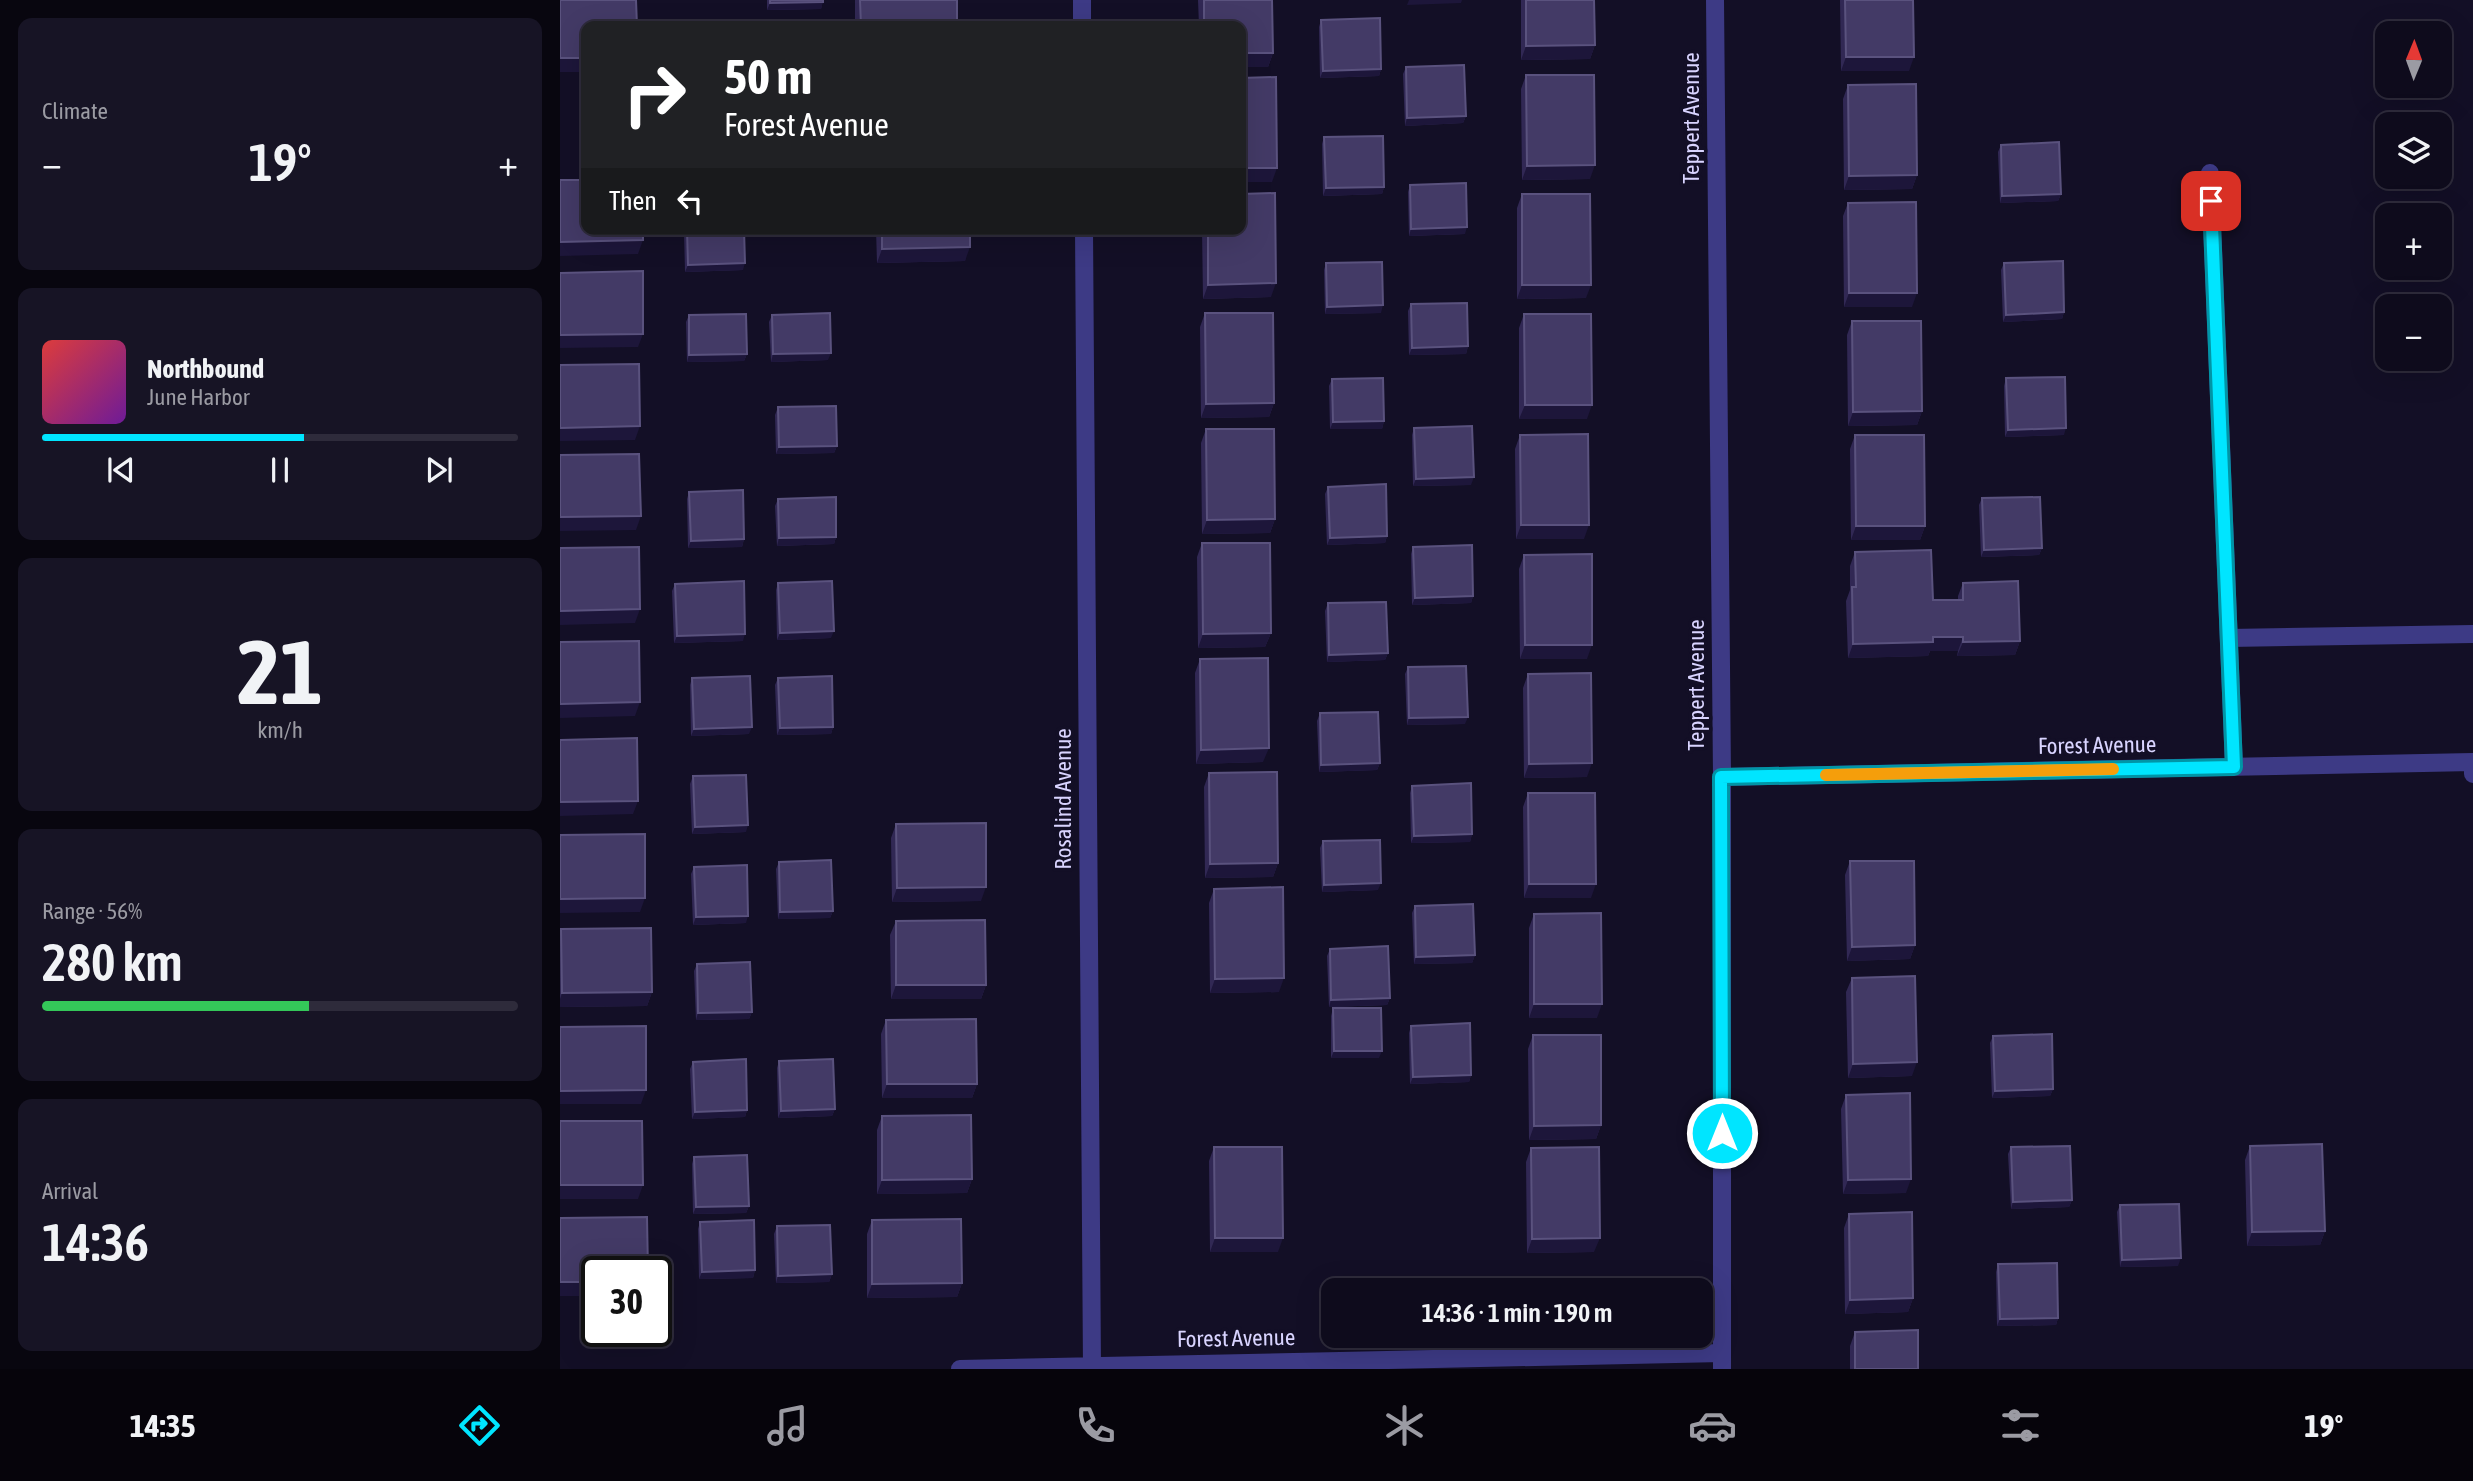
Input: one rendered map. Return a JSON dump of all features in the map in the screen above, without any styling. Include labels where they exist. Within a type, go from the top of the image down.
[{"type":"street","points":[[1082,0],[1082,21]]},
{"type":"street","name":"Teppert Avenue","points":[[1715,0],[1722,1361]]},
{"type":"street","points":[[2210,173],[2234,767]]},
{"type":"street","name":"Rosalind Avenue","points":[[1084,235],[1092,1367]]},
{"type":"street","points":[[2229,638],[2473,634]]},
{"type":"street","points":[[2473,762],[2473,774]]},
{"type":"street","name":"Forest Avenue","points":[[1721,777],[2473,762]]},
{"type":"street","name":"Forest Avenue","points":[[960,1369],[1722,1361]]},
{"type":"building","points":[[560,0],[636,0],[637,21],[581,21],[581,58],[560,58]]},
{"type":"building","points":[[770,0],[823,0],[823,2],[770,3]]},
{"type":"building","points":[[860,0],[957,0],[957,21],[861,21]]},
{"type":"building","points":[[1204,0],[1272,0],[1273,53],[1246,53],[1246,21],[1204,21]]},
{"type":"building","points":[[1526,0],[1594,0],[1595,45],[1526,46]]},
{"type":"building","points":[[1845,0],[1913,0],[1914,57],[1846,57]]},
{"type":"building","points":[[1380,18],[1381,69],[1323,71],[1321,20]]},
{"type":"building","points":[[1464,65],[1466,116],[1407,118],[1406,67]]},
{"type":"building","points":[[1526,75],[1594,75],[1595,165],[1527,166]]},
{"type":"building","points":[[1276,77],[1277,168],[1246,168],[1246,78]]},
{"type":"building","points":[[1916,84],[1917,175],[1849,176],[1848,85]]},
{"type":"building","points":[[1383,136],[1384,187],[1326,188],[1324,137]]},
{"type":"building","points":[[2059,142],[2061,194],[2002,196],[2001,145]]},
{"type":"building","points":[[560,180],[581,180],[581,235],[643,235],[643,240],[560,242]]},
{"type":"building","points":[[1466,183],[1467,227],[1411,229],[1410,185]]},
{"type":"building","points":[[1275,193],[1276,283],[1208,285],[1208,235],[1246,235],[1246,194]]},
{"type":"building","points":[[1522,194],[1590,194],[1591,285],[1522,285]]},
{"type":"building","points":[[1916,202],[1917,293],[1849,293],[1848,203]]},
{"type":"building","points":[[687,235],[744,235],[745,263],[688,265]]},
{"type":"building","points":[[882,235],[970,235],[970,247],[882,249]]},
{"type":"building","points":[[2063,261],[2064,312],[2006,315],[2004,263]]},
{"type":"building","points":[[1382,262],[1383,305],[1327,307],[1326,263]]},
{"type":"building","points":[[643,271],[643,334],[560,335],[560,273]]},
{"type":"building","points":[[1467,303],[1468,346],[1412,348],[1411,304]]},
{"type":"building","points":[[830,313],[831,353],[773,354],[772,315]]},
{"type":"building","points":[[1205,313],[1273,313],[1274,403],[1206,404]]},
{"type":"building","points":[[746,314],[747,354],[689,355],[689,315]]},
{"type":"building","points":[[1524,314],[1591,314],[1592,405],[1525,405]]},
{"type":"building","points":[[1852,321],[1921,321],[1922,411],[1853,412]]},
{"type":"building","points":[[639,364],[640,426],[560,428],[560,365]]},
{"type":"building","points":[[2065,377],[2066,428],[2008,430],[2006,378]]},
{"type":"building","points":[[1383,378],[1384,421],[1333,422],[1332,379]]},
{"type":"building","points":[[836,406],[837,446],[779,447],[778,407]]},
{"type":"building","points":[[1472,426],[1474,477],[1416,479],[1414,428]]},
{"type":"building","points":[[1206,429],[1274,429],[1275,519],[1207,520]]},
{"type":"building","points":[[1588,434],[1589,525],[1521,525],[1520,435]]},
{"type":"building","points":[[1855,435],[1924,435],[1925,526],[1856,526]]},
{"type":"building","points":[[639,454],[641,516],[560,517],[560,455]]},
{"type":"building","points":[[1386,484],[1387,536],[1330,538],[1328,487]]},
{"type":"building","points":[[743,490],[744,539],[691,541],[689,492]]},
{"type":"building","points":[[836,497],[836,537],[779,538],[778,499]]},
{"type":"building","points":[[2040,497],[2042,548],[1984,550],[1982,498]]},
{"type":"building","points":[[1202,543],[1270,543],[1271,633],[1203,634]]},
{"type":"building","points":[[1472,545],[1473,596],[1415,598],[1413,547]]},
{"type":"building","points":[[639,547],[640,609],[560,611],[560,548]]},
{"type":"building","points":[[1931,550],[1933,600],[1963,600],[1963,583],[2018,581],[2020,641],[1963,642],[1963,637],[1933,637],[1933,642],[1853,644],[1852,587],[1856,587],[1855,552]]},
{"type":"building","points":[[1592,554],[1592,645],[1525,645],[1524,555]]},
{"type":"building","points":[[744,581],[745,634],[677,636],[675,584]]},
{"type":"building","points":[[832,581],[834,631],[780,633],[778,583]]},
{"type":"building","points":[[1386,602],[1388,653],[1329,655],[1328,603]]},
{"type":"building","points":[[639,641],[640,702],[560,704],[560,642]]},
{"type":"building","points":[[1268,658],[1269,748],[1201,750],[1200,659]]},
{"type":"building","points":[[1466,666],[1468,717],[1409,718],[1408,667]]},
{"type":"building","points":[[1591,673],[1592,763],[1529,764],[1528,674]]},
{"type":"building","points":[[750,676],[752,727],[694,729],[692,678]]},
{"type":"building","points":[[832,676],[833,727],[780,728],[778,678]]},
{"type":"building","points":[[1378,712],[1380,763],[1321,765],[1320,713]]},
{"type":"building","points":[[637,738],[638,801],[560,802],[560,740]]},
{"type":"building","points":[[1277,772],[1278,863],[1210,864],[1209,773]]},
{"type":"building","points":[[746,775],[748,825],[695,827],[693,776]]},
{"type":"building","points":[[1471,783],[1472,834],[1414,836],[1412,786]]},
{"type":"building","points":[[1528,793],[1595,793],[1596,884],[1529,884]]},
{"type":"building","points":[[986,823],[986,887],[897,888],[896,824]]},
{"type":"building","points":[[645,834],[645,898],[560,899],[560,835]]},
{"type":"building","points":[[1380,840],[1381,883],[1324,885],[1323,841]]},
{"type":"building","points":[[831,860],[833,911],[780,912],[779,862]]},
{"type":"building","points":[[1850,861],[1914,861],[1915,945],[1852,947]]},
{"type":"building","points":[[747,865],[748,916],[696,917],[694,867]]},
{"type":"building","points":[[1283,887],[1284,978],[1215,979],[1214,889]]},
{"type":"building","points":[[1473,904],[1475,955],[1416,957],[1415,906]]},
{"type":"building","points":[[1601,913],[1602,1004],[1534,1004],[1534,914]]},
{"type":"building","points":[[985,920],[986,985],[896,985],[896,921]]},
{"type":"building","points":[[651,928],[652,992],[562,993],[561,929]]},
{"type":"building","points":[[1388,946],[1390,998],[1331,1000],[1330,949]]},
{"type":"building","points":[[750,962],[752,1012],[698,1013],[697,964]]},
{"type":"building","points":[[1915,976],[1917,1062],[1853,1064],[1852,978]]},
{"type":"building","points":[[1333,1008],[1381,1008],[1382,1051],[1334,1051]]},
{"type":"building","points":[[976,1019],[977,1084],[887,1084],[886,1020]]},
{"type":"building","points":[[1470,1023],[1471,1075],[1413,1077],[1411,1026]]},
{"type":"building","points":[[646,1026],[646,1090],[560,1091],[560,1027]]},
{"type":"building","points":[[2052,1034],[2053,1089],[1995,1091],[1993,1036]]},
{"type":"building","points":[[1533,1035],[1601,1035],[1601,1125],[1534,1126]]},
{"type":"building","points":[[746,1059],[747,1110],[695,1112],[693,1062]]},
{"type":"building","points":[[833,1059],[835,1109],[781,1111],[779,1061]]},
{"type":"building","points":[[1910,1093],[1911,1179],[1848,1180],[1846,1095]]},
{"type":"building","points":[[971,1115],[972,1179],[882,1180],[882,1116]]},
{"type":"building","points":[[560,1121],[642,1121],[643,1185],[560,1185]]},
{"type":"building","points":[[2322,1144],[2325,1231],[2252,1232],[2250,1146]]},
{"type":"building","points":[[2070,1146],[2072,1200],[2013,1202],[2011,1147]]},
{"type":"building","points":[[1214,1147],[1282,1147],[1283,1238],[1215,1238]]},
{"type":"building","points":[[1599,1147],[1600,1238],[1532,1239],[1531,1148]]},
{"type":"building","points":[[747,1155],[749,1206],[696,1207],[694,1157]]},
{"type":"building","points":[[2179,1204],[2181,1258],[2122,1260],[2120,1205]]},
{"type":"building","points":[[1912,1212],[1913,1298],[1850,1300],[1849,1214]]},
{"type":"building","points":[[647,1217],[648,1256],[581,1256],[581,1282],[560,1282],[560,1218]]},
{"type":"building","points":[[961,1219],[962,1283],[872,1284],[872,1220]]},
{"type":"building","points":[[754,1220],[755,1270],[702,1272],[700,1222]]},
{"type":"building","points":[[830,1225],[832,1274],[778,1276],[777,1226]]},
{"type":"building","points":[[2057,1263],[2058,1318],[2000,1319],[1998,1264]]},
{"type":"building","points":[[1918,1330],[1918,1369],[1855,1369],[1855,1332]]},
{"type":"slow traffic","points":[[1826,775],[2113,769]]},
{"type":"route","points":[[1722,1133],[1721,777],[2234,767],[2211,201]]}]
